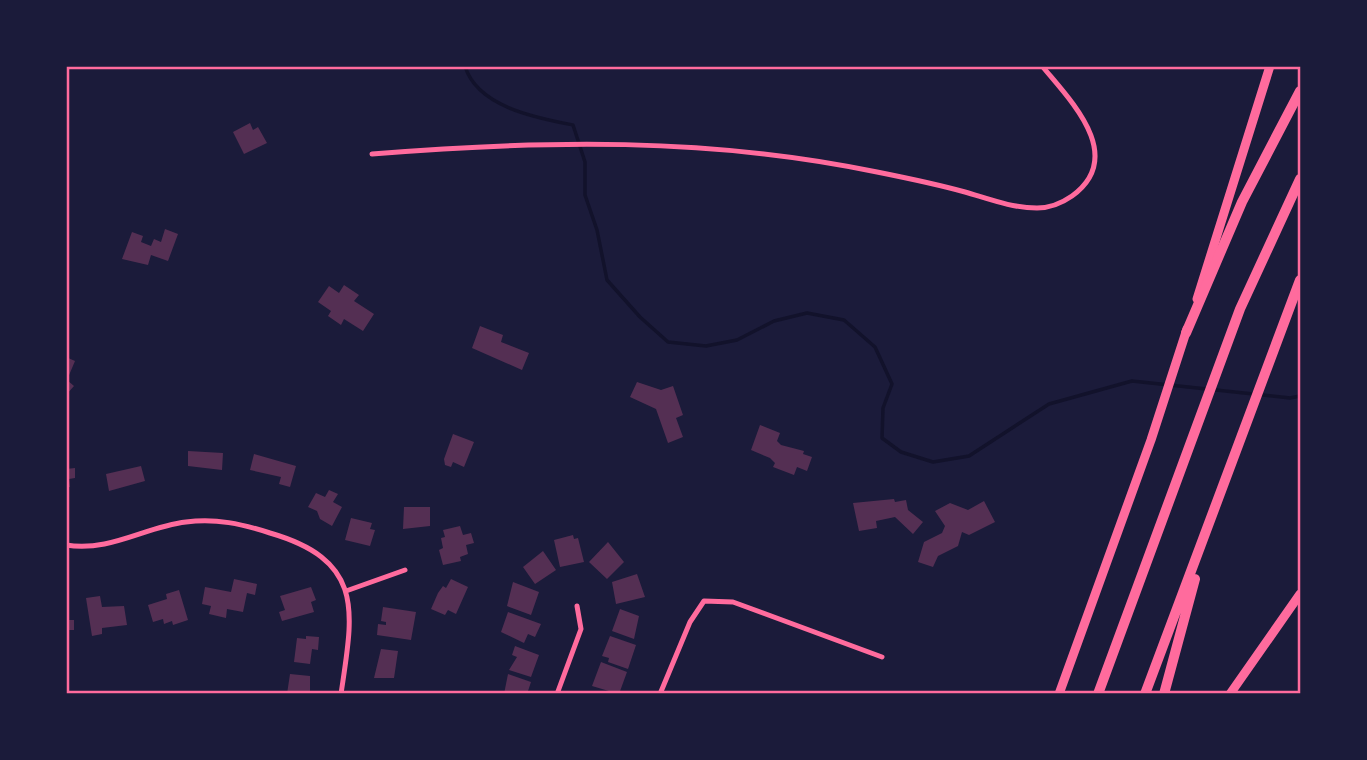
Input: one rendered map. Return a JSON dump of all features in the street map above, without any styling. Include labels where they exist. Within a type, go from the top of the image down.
[{"type":"highway","points":[[1186,333],[1242,202],[1300,91]]},
{"type":"highway","points":[[1098,694],[1231,334],[1255,274],[1300,179]]},
{"type":"highway","points":[[1145,694],[1205,541],[1300,280]]},
{"type":"highway","points":[[1164,694],[1205,541]]},
{"type":"main road","points":[[1059,694],[1151,440],[1270,66]]},
{"type":"main road","points":[[1230,694],[1300,594]]},
{"type":"street","points":[[372,154],[558,142],[697,147],[806,159],[878,172],[1009,205],[1037,208],[1055,205],[1071,197],[1086,179],[1093,157],[1090,128],[1042,66]]},
{"type":"street","points":[[66,545],[108,545],[185,522],[231,522],[310,548],[332,566],[346,591],[351,625],[341,694]]},
{"type":"street","points":[[346,591],[405,570]]},
{"type":"street","points":[[660,694],[690,622],[704,601],[733,601],[882,657]]},
{"type":"street","points":[[557,694],[580,629],[577,606]]},
{"type":"building","points":[[250,123],[253,130],[258,127],[267,143],[244,154],[233,132]]},
{"type":"building","points":[[165,229],[178,234],[168,261],[151,255],[148,265],[122,259],[132,232],[143,236],[141,242],[151,246],[154,239],[161,242]]},
{"type":"building","points":[[344,285],[359,295],[354,301],[374,314],[363,331],[344,319],[341,325],[328,316],[331,311],[318,302],[329,286],[339,293]]},
{"type":"building","points":[[480,326],[503,335],[501,342],[529,353],[522,370],[472,348]]},
{"type":"building","points":[[66,357],[75,361],[67,380],[74,386],[66,395]]},
{"type":"building","points":[[637,382],[661,390],[673,386],[683,415],[676,418],[683,437],[668,443],[656,409],[630,397]]},
{"type":"building","points":[[760,425],[780,433],[777,441],[781,445],[804,451],[803,454],[812,457],[807,471],[797,467],[794,475],[773,467],[775,463],[770,458],[751,450]]},
{"type":"building","points":[[453,434],[474,442],[464,467],[453,462],[451,467],[445,465],[444,459]]},
{"type":"building","points":[[188,451],[223,453],[222,470],[188,466]]},
{"type":"building","points":[[254,454],[296,466],[290,487],[279,484],[281,477],[250,470]]},
{"type":"building","points":[[141,466],[145,481],[109,491],[106,474]]},
{"type":"building","points":[[75,468],[75,478],[69,479],[70,487],[66,487],[66,469]]},
{"type":"building","points":[[329,490],[338,494],[333,502],[342,507],[332,526],[320,519],[317,511],[308,507],[316,493],[325,497]]},
{"type":"building","points":[[894,499],[895,502],[906,500],[908,510],[923,522],[913,534],[895,517],[876,521],[877,528],[859,531],[853,503]]},
{"type":"building","points":[[984,501],[995,522],[969,535],[962,532],[958,546],[938,556],[933,567],[918,562],[924,542],[942,533],[945,526],[935,511],[950,503],[968,510]]},
{"type":"building","points":[[404,507],[430,507],[430,526],[403,529]]},
{"type":"building","points":[[351,518],[372,523],[370,529],[375,530],[370,546],[345,540]]},
{"type":"building","points":[[460,526],[463,535],[471,533],[474,543],[466,545],[468,554],[460,557],[461,561],[443,565],[439,550],[443,548],[443,530]]},
{"type":"building","points":[[573,535],[574,539],[578,538],[584,562],[560,567],[554,540]]},
{"type":"building","points":[[608,542],[624,562],[607,579],[589,562]]},
{"type":"building","points":[[543,551],[556,570],[535,584],[523,567]]},
{"type":"building","points":[[637,574],[645,597],[616,604],[612,582]]},
{"type":"building","points":[[234,579],[257,584],[255,595],[247,593],[243,612],[227,609],[226,618],[209,614],[211,606],[202,604],[205,587],[231,592]]},
{"type":"building","points":[[451,579],[468,587],[456,614],[448,610],[445,615],[431,609],[438,593],[443,586],[446,588]]},
{"type":"building","points":[[513,582],[539,592],[531,615],[507,606]]},
{"type":"building","points":[[311,587],[316,600],[311,602],[314,612],[282,621],[279,612],[285,610],[280,596]]},
{"type":"building","points":[[179,590],[188,620],[173,625],[172,621],[164,624],[163,619],[153,622],[148,605],[167,599],[166,594]]},
{"type":"building","points":[[100,596],[102,607],[124,606],[127,625],[102,628],[102,634],[92,636],[86,598]]},
{"type":"building","points":[[383,607],[416,612],[411,640],[377,635],[378,624],[386,625],[386,622],[381,621]]},
{"type":"building","points":[[620,609],[639,616],[634,639],[612,631]]},
{"type":"building","points":[[508,612],[541,624],[535,637],[528,634],[524,643],[501,632]]},
{"type":"building","points":[[66,620],[74,620],[74,630],[66,630]]},
{"type":"building","points":[[306,636],[319,637],[318,650],[312,649],[310,664],[294,662],[297,638],[306,639]]},
{"type":"building","points":[[610,636],[636,645],[628,669],[608,662],[609,658],[602,656]]},
{"type":"building","points":[[515,646],[539,655],[531,677],[509,670],[517,657],[512,655]]},
{"type":"building","points":[[381,649],[398,651],[394,678],[374,678]]},
{"type":"building","points":[[601,662],[627,672],[619,694],[592,686]]},
{"type":"building","points":[[290,674],[310,676],[310,694],[287,694]]},
{"type":"building","points":[[508,674],[531,682],[527,694],[504,694]]},
{"type":"waterway","points":[[465,66],[482,92],[495,101],[526,114],[573,125],[585,162],[585,195],[597,230],[607,280],[640,317],[668,342],[706,346],[737,340],[774,321],[807,313],[844,320],[875,347],[892,384],[883,408],[882,438],[901,452],[933,462],[969,456],[1049,404],[1132,381],[1290,398],[1300,396]]}]
